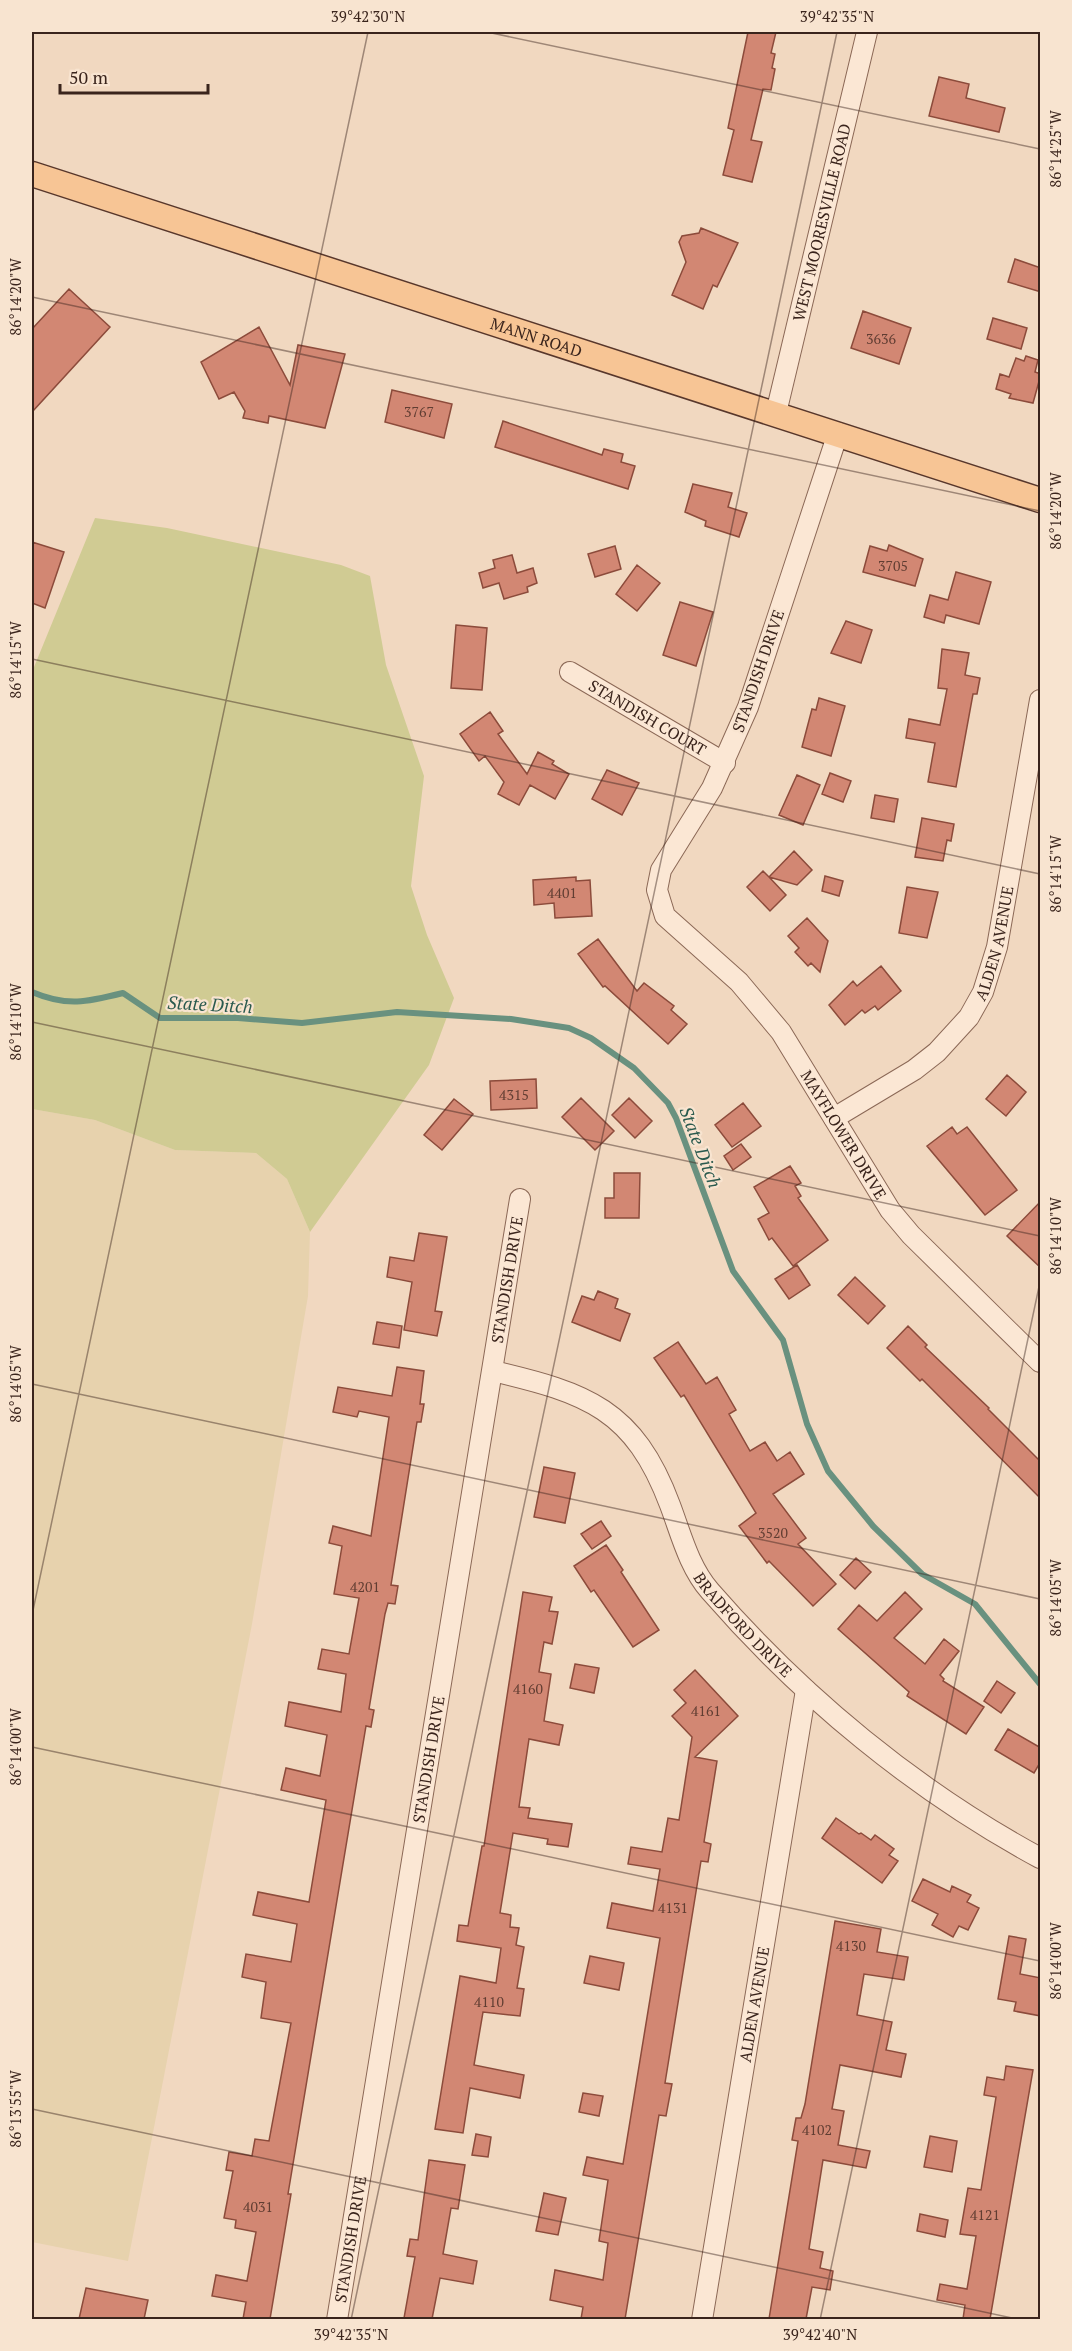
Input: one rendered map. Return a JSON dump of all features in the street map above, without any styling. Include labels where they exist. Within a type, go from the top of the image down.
[{"type":"main road","name":"MANN ROAD","points":[[32,174],[1041,500]]},
{"type":"street","name":"WEST MOORESVILLE ROAD","points":[[776,413],[867,32]]},
{"type":"street","name":"STANDISH DRIVE","points":[[658,897],[662,870],[693,822],[725,763],[748,706],[838,433]]},
{"type":"street","name":"STANDISH COURT","points":[[570,672],[725,763]]},
{"type":"street","name":"ALDEN AVENUE","points":[[834,1118],[914,1070],[944,1046],[969,1017],[984,992],[997,947],[1041,700]]},
{"type":"street","name":"MAYFLOWER DRIVE","points":[[658,897],[668,919],[725,968],[769,1017],[791,1047],[876,1189],[900,1223],[1041,1362]]},
{"type":"street","name":"STANDISH DRIVE","points":[[337,2319],[520,1199]]},
{"type":"street","name":"BRADFORD DRIVE","points":[[493,1371],[549,1384],[579,1395],[603,1409],[624,1426],[642,1448],[656,1471],[693,1566],[708,1589],[763,1649],[839,1719],[918,1781],[987,1827],[1041,1858]]},
{"type":"street","name":"ALDEN AVENUE","points":[[702,2319],[806,1689]]},
{"type":"shaded area","points":[[95,518],[167,528],[341,565],[370,576],[386,665],[424,776],[411,886],[427,935],[454,998],[429,1065],[310,1232],[287,1179],[256,1153],[175,1150],[95,1120],[32,1109],[32,672]]},
{"type":"shaded area","points":[[32,1109],[95,1120],[175,1150],[256,1153],[287,1179],[310,1232],[308,1296],[252,1624],[128,2261],[32,2242]]},
{"type":"building","points":[[748,32],[776,32],[771,53],[775,54],[772,68],[775,69],[771,90],[763,89],[751,140],[762,142],[752,182],[723,175],[734,130],[728,128]]},
{"type":"building","points":[[939,77],[969,84],[966,98],[1005,108],[999,132],[929,116]]},
{"type":"building","points":[[701,228],[738,243],[717,287],[713,285],[703,309],[672,295],[686,262],[679,242],[682,236],[699,233]]},
{"type":"building","points":[[1015,259],[1041,268],[1041,292],[1008,282]]},
{"type":"building","points":[[69,289],[110,327],[32,412],[32,329]]},
{"type":"building","points":[[863,311],[911,328],[899,364],[851,348]]},
{"type":"building","points":[[993,318],[1027,328],[1021,349],[987,339]]},
{"type":"building","points":[[259,327],[290,385],[298,345],[345,354],[325,428],[269,416],[268,423],[243,418],[245,411],[234,392],[219,399],[201,362]]},
{"type":"building","points":[[1026,356],[1038,360],[1035,372],[1041,374],[1033,403],[1009,398],[1011,394],[996,389],[1000,374],[1009,377],[1016,358],[1024,361]]},
{"type":"building","points":[[392,390],[452,404],[444,438],[385,422]]},
{"type":"building","points":[[503,421],[602,455],[604,449],[623,454],[621,462],[635,466],[628,489],[495,447]]},
{"type":"building","points":[[693,484],[732,493],[728,507],[747,513],[739,537],[705,526],[706,521],[685,512]]},
{"type":"building","points":[[32,542],[64,552],[45,608],[32,603]]},
{"type":"building","points":[[889,545],[923,559],[915,586],[863,572],[870,546],[887,551]]},
{"type":"building","points":[[615,546],[621,569],[595,577],[588,554]]},
{"type":"building","points":[[512,555],[517,573],[533,568],[537,583],[527,587],[528,592],[504,599],[499,583],[483,588],[479,573],[495,568],[493,560]]},
{"type":"building","points":[[637,565],[660,583],[637,611],[616,594]]},
{"type":"building","points":[[956,572],[991,582],[979,624],[946,615],[944,623],[924,617],[930,595],[948,600]]},
{"type":"building","points":[[680,602],[713,612],[696,666],[663,655]]},
{"type":"building","points":[[846,621],[872,630],[861,663],[831,653]]},
{"type":"building","points":[[456,625],[487,628],[482,690],[451,688]]},
{"type":"building","points":[[942,649],[969,653],[965,675],[980,678],[977,694],[973,694],[956,787],[928,782],[935,743],[906,738],[909,719],[940,725],[947,689],[938,688]]},
{"type":"building","points":[[819,698],[845,706],[831,756],[802,747],[812,709],[816,710]]},
{"type":"building","points":[[490,712],[503,731],[498,734],[527,774],[538,752],[554,761],[552,764],[569,774],[555,799],[530,785],[519,805],[498,794],[504,782],[485,756],[479,761],[460,734]]},
{"type":"building","points":[[607,770],[639,783],[622,815],[592,799]]},
{"type":"building","points":[[830,773],[851,781],[843,802],[822,794]]},
{"type":"building","points":[[797,775],[820,785],[803,825],[779,815]]},
{"type":"building","points":[[875,795],[898,799],[894,822],[871,818]]},
{"type":"building","points":[[922,818],[954,824],[951,841],[947,840],[943,861],[915,857]]},
{"type":"building","points":[[794,851],[812,870],[797,885],[769,877]]},
{"type":"building","points":[[763,871],[786,895],[770,911],[747,887]]},
{"type":"building","points":[[825,876],[843,881],[839,896],[822,891]]},
{"type":"building","points":[[576,877],[576,881],[590,880],[592,916],[555,918],[554,903],[534,905],[533,880]]},
{"type":"building","points":[[907,887],[938,892],[927,938],[899,933]]},
{"type":"building","points":[[807,918],[828,941],[820,972],[811,963],[808,966],[795,952],[799,948],[788,936]]},
{"type":"building","points":[[598,939],[637,991],[644,983],[674,1006],[671,1010],[687,1024],[668,1044],[605,986],[603,987],[578,954]]},
{"type":"building","points":[[881,966],[901,991],[878,1010],[875,1006],[865,1013],[862,1010],[845,1025],[829,1005],[853,981],[857,986]]},
{"type":"building","points":[[1007,1075],[1026,1092],[1006,1116],[986,1099]]},
{"type":"building","points":[[536,1079],[537,1108],[491,1110],[490,1081]]},
{"type":"building","points":[[581,1098],[614,1131],[595,1150],[562,1117]]},
{"type":"building","points":[[629,1098],[652,1121],[635,1138],[612,1115]]},
{"type":"building","points":[[454,1099],[473,1114],[442,1150],[424,1135]]},
{"type":"building","points":[[743,1103],[761,1126],[732,1147],[715,1125]]},
{"type":"building","points":[[952,1127],[957,1134],[967,1127],[1017,1190],[985,1215],[927,1146]]},
{"type":"building","points":[[741,1144],[751,1157],[733,1170],[724,1156]]},
{"type":"building","points":[[790,1166],[801,1183],[795,1186],[801,1196],[798,1198],[828,1240],[793,1266],[772,1238],[769,1240],[758,1219],[769,1213],[754,1187]]},
{"type":"building","points":[[614,1173],[640,1173],[639,1218],[605,1218],[605,1198],[614,1198]]},
{"type":"building","points":[[1041,1201],[1041,1268],[1007,1236]]},
{"type":"building","points":[[419,1233],[447,1237],[435,1311],[442,1312],[437,1336],[404,1330],[412,1282],[387,1277],[390,1257],[414,1261]]},
{"type":"building","points":[[797,1265],[810,1285],[789,1299],[775,1279]]},
{"type":"building","points":[[855,1277],[885,1306],[868,1324],[838,1295]]},
{"type":"building","points":[[598,1291],[618,1299],[615,1308],[630,1314],[620,1341],[572,1322],[582,1296],[594,1300]]},
{"type":"building","points":[[377,1322],[402,1326],[399,1348],[373,1344]]},
{"type":"building","points":[[908,1326],[927,1345],[925,1347],[1041,1462],[1041,1499],[922,1379],[920,1381],[887,1348]]},
{"type":"building","points":[[678,1342],[706,1384],[717,1377],[736,1410],[729,1414],[750,1451],[765,1442],[777,1461],[790,1452],[804,1474],[773,1494],[806,1538],[798,1544],[836,1584],[813,1606],[769,1561],[767,1563],[739,1526],[756,1513],[684,1395],[681,1397],[654,1358]]},
{"type":"building","points":[[397,1367],[424,1371],[420,1404],[424,1404],[421,1422],[417,1422],[391,1585],[398,1586],[395,1604],[388,1603],[385,1614],[369,1709],[374,1710],[371,1727],[366,1726],[288,2194],[291,2194],[270,2319],[243,2319],[246,2302],[212,2296],[216,2275],[247,2281],[256,2232],[235,2228],[236,2220],[224,2218],[233,2171],[226,2170],[229,2152],[252,2156],[255,2139],[269,2141],[291,2023],[261,2018],[266,1982],[242,1977],[246,1954],[291,1962],[297,1924],[253,1915],[258,1892],[309,1902],[326,1800],[281,1790],[286,1768],[320,1776],[327,1735],[285,1726],[289,1702],[341,1712],[346,1674],[318,1669],[322,1649],[349,1654],[359,1598],[334,1594],[342,1546],[329,1543],[333,1526],[371,1536],[389,1417],[359,1411],[357,1417],[333,1412],[338,1387],[392,1396]]},
{"type":"building","points":[[544,1467],[575,1473],[565,1523],[534,1517]]},
{"type":"building","points":[[601,1521],[611,1536],[592,1549],[581,1534]]},
{"type":"building","points":[[606,1545],[659,1630],[633,1647],[594,1590],[591,1592],[574,1566]]},
{"type":"building","points":[[856,1558],[871,1572],[855,1589],[840,1575]]},
{"type":"building","points":[[523,1592],[552,1597],[549,1611],[558,1612],[552,1644],[544,1642],[539,1672],[551,1674],[544,1721],[563,1725],[559,1745],[529,1739],[519,1807],[530,1808],[528,1818],[572,1824],[568,1847],[547,1844],[548,1839],[513,1833],[500,1913],[511,1915],[510,1927],[519,1928],[516,1945],[524,1947],[517,1988],[524,1989],[520,2016],[483,2012],[474,2065],[524,2075],[520,2098],[470,2088],[463,2133],[435,2129],[460,1976],[496,1983],[501,1948],[457,1941],[459,1925],[468,1926],[482,1846],[484,1846]]},
{"type":"building","points":[[905,1592],[922,1609],[894,1638],[925,1664],[944,1639],[959,1651],[940,1675],[943,1681],[984,1707],[966,1734],[907,1696],[909,1692],[838,1629],[859,1605],[877,1621]]},
{"type":"building","points":[[575,1664],[599,1668],[594,1693],[570,1688]]},
{"type":"building","points":[[695,1670],[738,1716],[695,1757],[717,1761],[704,1842],[711,1844],[708,1862],[701,1861],[665,2083],[672,2084],[666,2116],[659,2115],[625,2319],[581,2319],[583,2307],[550,2300],[555,2270],[603,2280],[608,2243],[599,2241],[608,2180],[583,2175],[587,2157],[623,2164],[660,1938],[607,1928],[612,1903],[653,1911],[660,1869],[628,1864],[631,1847],[662,1852],[668,1818],[679,1820],[692,1737],[672,1716],[686,1703],[674,1690]]},
{"type":"building","points":[[997,1681],[1015,1693],[1001,1713],[984,1701]]},
{"type":"building","points":[[1008,1729],[1041,1748],[1041,1761],[1034,1773],[995,1750]]},
{"type":"building","points":[[836,1818],[871,1840],[875,1835],[894,1849],[889,1855],[898,1861],[882,1883],[822,1838]]},
{"type":"building","points":[[923,1879],[950,1892],[952,1886],[971,1895],[967,1902],[979,1908],[968,1930],[959,1926],[953,1937],[932,1925],[938,1914],[912,1901]]},
{"type":"building","points":[[835,1921],[881,1929],[877,1952],[908,1957],[904,1980],[864,1974],[857,2015],[892,2022],[886,2050],[906,2054],[901,2077],[840,2065],[832,2109],[844,2111],[838,2145],[870,2151],[866,2168],[823,2160],[809,2249],[823,2252],[820,2268],[833,2271],[830,2290],[812,2287],[806,2319],[769,2319],[798,2141],[792,2140],[796,2118],[801,2118],[805,2104]]},
{"type":"building","points":[[1009,1936],[1026,1939],[1020,1974],[1041,1978],[1041,2016],[1014,2011],[1016,2002],[998,1999]]},
{"type":"building","points":[[590,1956],[624,1963],[619,1990],[584,1983]]},
{"type":"building","points":[[1006,2066],[1033,2070],[990,2319],[963,2319],[965,2305],[937,2300],[940,2284],[967,2289],[976,2236],[960,2234],[968,2188],[981,2190],[996,2097],[984,2095],[987,2077],[1004,2080]]},
{"type":"building","points":[[583,2093],[603,2096],[599,2116],[579,2112]]},
{"type":"building","points":[[476,2134],[491,2137],[488,2157],[472,2155]]},
{"type":"building","points":[[930,2136],[957,2141],[952,2172],[924,2167]]},
{"type":"building","points":[[429,2160],[465,2165],[458,2209],[451,2208],[443,2254],[477,2261],[473,2284],[440,2278],[432,2319],[404,2318],[415,2257],[407,2256],[410,2239],[418,2240]]},
{"type":"building","points":[[544,2193],[566,2198],[558,2235],[536,2231]]},
{"type":"building","points":[[920,2214],[948,2220],[945,2237],[917,2231]]},
{"type":"building","points":[[86,2288],[148,2300],[144,2319],[79,2319]]},
{"type":"waterway","name":"State Ditch","points":[[32,992],[56,1000],[77,1002],[123,993],[160,1018],[238,1018],[302,1023],[397,1012],[511,1019],[569,1028],[591,1038],[634,1068],[668,1103],[676,1118],[733,1271],[783,1340],[807,1424],[828,1471],[873,1526],[922,1574],[975,1604],[1040,1684]]}]
